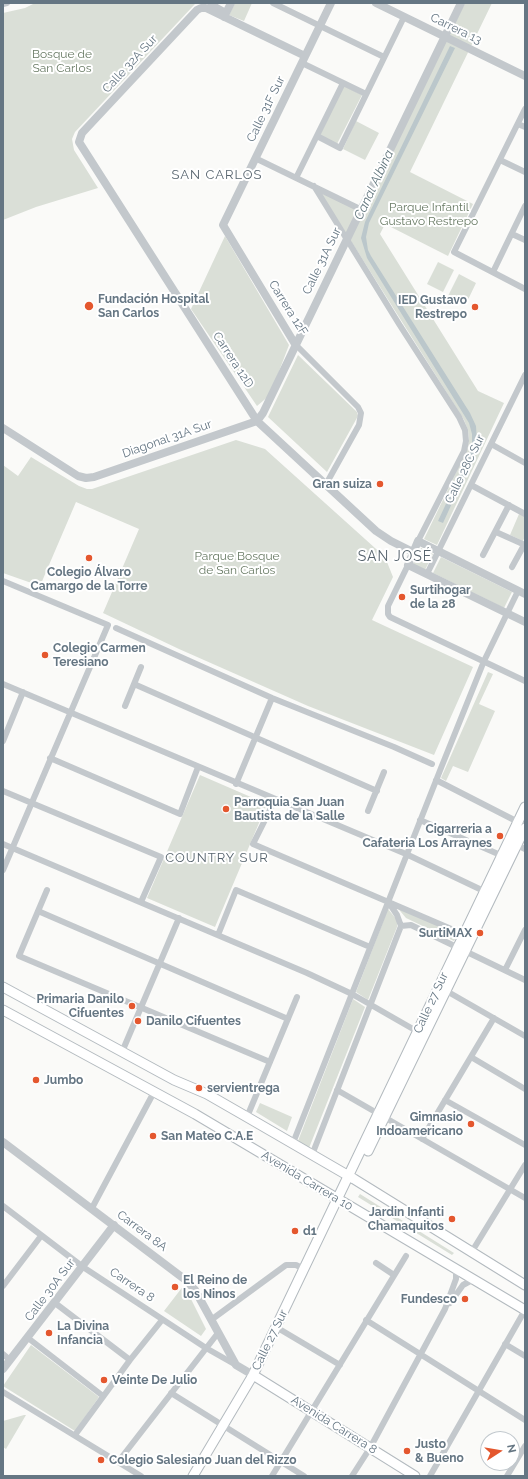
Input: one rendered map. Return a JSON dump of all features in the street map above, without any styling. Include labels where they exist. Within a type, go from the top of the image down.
[{"type":"main road","name":"Calle 27 Sur","points":[[506,857],[521,847],[525,808]]},
{"type":"main road","name":"Calle 27 Sur","points":[[193,1476],[253,1375],[338,1199],[351,1178],[488,893],[523,825]]},
{"type":"main road","name":"Calle 27 Sur","points":[[461,948],[464,934],[488,893]]},
{"type":"main road","name":"Avenida Carrera 10","points":[[3,987],[174,1080],[207,1094],[351,1178],[525,1285]]},
{"type":"main road","name":"Avenida Carrera 10","points":[[4,1013],[195,1114],[525,1310]]},
{"type":"main road","name":"Avenida Carrera 8","points":[[253,1375],[415,1476]]},
{"type":"street","points":[[3,4],[7,3]]},
{"type":"street","points":[[210,3],[225,14],[303,60],[343,83],[366,94]]},
{"type":"street","points":[[225,14],[231,3]]},
{"type":"street","points":[[273,3],[384,57]]},
{"type":"street","name":"Calle 31F Sur","points":[[223,225],[331,3]]},
{"type":"street","name":"Carrera 13","points":[[376,3],[525,76]]},
{"type":"street","name":"Calle 31A Sur","points":[[256,420],[263,413],[360,209],[462,3]]},
{"type":"street","name":"Calle 32A Sur","points":[[79,140],[87,128],[197,10],[206,8],[225,14]]},
{"type":"street","points":[[317,136],[340,148],[404,16]]},
{"type":"street","points":[[296,178],[343,83]]},
{"type":"street","points":[[525,109],[454,252],[525,289]]},
{"type":"street","points":[[518,124],[525,127]]},
{"type":"street","name":"Carrera 12D","points":[[79,140],[256,420],[325,486],[376,531],[391,541],[413,552]]},
{"type":"street","points":[[255,158],[360,209]]},
{"type":"street","points":[[500,160],[525,172]]},
{"type":"street","points":[[314,186],[346,238]]},
{"type":"street","points":[[493,272],[525,206]]},
{"type":"street","name":"Carrera 12F","points":[[223,225],[295,344],[358,407],[361,413],[359,425],[325,486]]},
{"type":"street","points":[[512,234],[525,240]]},
{"type":"street","name":"Calle 28C Sur","points":[[346,238],[459,417],[466,436],[464,451],[418,541],[388,606],[388,614],[394,620],[484,661]]},
{"type":"street","name":"Calle 28C Sur","points":[[426,574],[523,383],[525,374]]},
{"type":"street","name":"Diagonal 31A Sur","points":[[3,428],[78,476],[86,478],[94,477],[256,420]]},
{"type":"street","points":[[491,444],[525,463]]},
{"type":"street","points":[[471,485],[525,514]]},
{"type":"street","points":[[483,555],[509,505]]},
{"type":"street","points":[[496,532],[524,545],[512,567]]},
{"type":"street","points":[[292,1143],[484,661],[507,613],[522,592],[418,541]]},
{"type":"street","points":[[408,565],[525,622]]},
{"type":"street","points":[[3,581],[108,625],[3,870]]},
{"type":"street","points":[[116,628],[272,698],[394,747],[432,764]]},
{"type":"street","points":[[484,661],[525,681]]},
{"type":"street","points":[[125,706],[142,667]]},
{"type":"street","points":[[3,684],[236,784],[406,854],[488,893]]},
{"type":"street","points":[[134,684],[377,791]]},
{"type":"street","points":[[3,741],[23,692]]},
{"type":"street","points":[[236,784],[272,698]]},
{"type":"street","points":[[50,758],[180,814],[198,767]]},
{"type":"street","points":[[368,811],[384,772]]},
{"type":"street","points":[[436,780],[523,825]]},
{"type":"street","points":[[3,791],[33,802],[160,857],[141,902]]},
{"type":"street","points":[[275,800],[253,844],[464,934]]},
{"type":"street","points":[[420,820],[506,857]]},
{"type":"street","points":[[3,844],[218,934],[352,994],[420,1034]]},
{"type":"street","points":[[46,890],[19,956],[270,1062]]},
{"type":"street","points":[[218,934],[236,890],[370,948]]},
{"type":"street","points":[[312,1155],[401,926],[397,915],[388,902]]},
{"type":"street","points":[[38,911],[288,1018]]},
{"type":"street","points":[[122,1052],[179,918]]},
{"type":"street","points":[[401,926],[411,925],[525,980]]},
{"type":"street","points":[[505,970],[525,930]]},
{"type":"street","points":[[442,988],[525,1036]]},
{"type":"street","points":[[247,1117],[297,997]]},
{"type":"street","points":[[422,1139],[494,1018]]},
{"type":"street","points":[[471,1057],[525,1090]]},
{"type":"street","points":[[337,1090],[525,1198]]},
{"type":"street","points":[[92,1208],[154,1092]]},
{"type":"street","points":[[445,1100],[525,1145]]},
{"type":"street","name":"Carrera 8A","points":[[3,1142],[188,1281],[236,1365]]},
{"type":"street","points":[[471,1253],[525,1165]]},
{"type":"street","name":"Carrera 8","points":[[3,1206],[83,1267],[206,1348],[253,1375]]},
{"type":"street","name":"Calle 30A Sur","points":[[3,1369],[114,1225]]},
{"type":"street","points":[[3,1286],[42,1236]]},
{"type":"street","points":[[272,1476],[406,1256]]},
{"type":"street","points":[[376,1263],[394,1275]]},
{"type":"street","points":[[211,1320],[286,1265],[296,1265],[304,1269]]},
{"type":"street","points":[[352,1476],[370,1448],[445,1309],[456,1279],[456,1269]]},
{"type":"street","points":[[445,1309],[464,1286],[474,1279]]},
{"type":"street","points":[[55,1303],[130,1360]]},
{"type":"street","points":[[430,1476],[525,1310]]},
{"type":"street","points":[[75,1435],[130,1360],[162,1320]]},
{"type":"street","points":[[366,1320],[525,1420]]},
{"type":"street","points":[[276,1327],[340,1365]]},
{"type":"street","points":[[118,1462],[218,1333]]},
{"type":"street","points":[[28,1338],[103,1396]]},
{"type":"street","points":[[505,1344],[525,1356]]},
{"type":"street","points":[[3,1354],[10,1360]]},
{"type":"street","points":[[3,1392],[142,1476]]},
{"type":"street","points":[[171,1393],[304,1476]]},
{"type":"street","points":[[507,1476],[525,1446]]},
{"type":"green space","name":"Bosque de San Carlos","points":[[35,3],[195,4],[75,132],[72,139],[74,150],[98,188],[36,207],[3,220],[3,13],[25,8]]},
{"type":"green space","points":[[235,3],[252,3],[244,21],[229,15]]},
{"type":"green space","name":"Parque Infantil Gustavo Restrepo","points":[[465,3],[492,3],[410,172],[473,204],[448,256],[385,224],[380,234],[478,391],[504,403],[437,545],[424,539],[467,450],[469,440],[468,430],[464,420],[320,192],[361,212]]},
{"type":"green space","points":[[344,86],[362,95],[337,144],[320,135]]},
{"type":"green space","points":[[356,121],[379,133],[365,160],[343,149]]},
{"type":"green space","points":[[225,236],[289,345],[270,395],[257,406],[191,309]]},
{"type":"green space","points":[[438,262],[454,270],[443,292],[427,284]]},
{"type":"green space","points":[[459,274],[476,283],[465,306],[447,298]]},
{"type":"green space","points":[[298,355],[357,412],[358,416],[327,472],[268,417]]},
{"type":"green space","name":"Parque Bosque de San Carlos","points":[[236,440],[265,449],[385,557],[393,577],[372,620],[473,667],[434,755],[308,706],[179,649],[103,613],[139,529],[76,502],[40,586],[3,573],[3,465],[18,476],[31,457],[79,486],[92,489]]},
{"type":"green space","points":[[519,514],[525,516],[525,536],[523,541],[510,535]]},
{"type":"green space","points":[[421,548],[433,554],[425,570],[413,564]]},
{"type":"green space","points":[[441,557],[512,592],[504,608],[433,573]]},
{"type":"green space","points":[[488,672],[493,674],[479,704],[495,711],[468,772],[453,766],[446,781],[441,778]]},
{"type":"green space","points":[[200,775],[267,804],[215,927],[147,898]]},
{"type":"green space","points":[[396,906],[457,935],[454,941],[406,918]]},
{"type":"green space","points":[[388,909],[397,920],[397,927],[368,1000],[356,992]]},
{"type":"green space","points":[[353,999],[365,1007],[309,1148],[298,1141]]},
{"type":"green space","points":[[260,1103],[292,1117],[287,1131],[256,1112]]},
{"type":"green space","points":[[360,1194],[454,1253],[452,1255],[358,1197]]},
{"type":"green space","points":[[184,1285],[206,1329],[201,1336],[164,1311]]},
{"type":"green space","points":[[31,1345],[99,1397],[75,1431],[3,1386]]},
{"type":"green space","points":[[26,1415],[6,1449],[3,1447],[3,1421]]},
{"type":"shaded area","points":[[450,46],[455,48],[369,223],[366,237],[368,250],[371,256],[470,413],[476,426],[477,442],[473,457],[443,523],[438,521],[472,448],[472,434],[469,423],[367,258],[361,238],[365,222]]},
{"type":"place","name":"Fundación Hospital San Carlos","points":[[89,306]]},
{"type":"place","name":"IED Gustavo Restrepo","points":[[475,307]]},
{"type":"place","name":"Gran suiza","points":[[380,484]]},
{"type":"place","name":"Colegio Álvaro Camargo de la Torre","points":[[89,558]]},
{"type":"place","name":"Surtihogar de la 28","points":[[402,597]]},
{"type":"place","name":"Colegio Carmen Teresiano","points":[[45,655]]},
{"type":"place","name":"Parroquia San Juan Bautista de la Salle","points":[[226,809]]},
{"type":"place","name":"Cigarreria a Cafateria Los Arraynes","points":[[500,836]]},
{"type":"place","name":"SurtiMAX","points":[[480,933]]},
{"type":"place","name":"Primaria Danilo Cifuentes","points":[[132,1006]]},
{"type":"place","name":"Danilo Cifuentes","points":[[138,1021]]},
{"type":"place","name":"Jumbo","points":[[36,1080]]},
{"type":"place","name":"servientrega","points":[[199,1088]]},
{"type":"place","name":"Gimnasio Indoamericano","points":[[471,1124]]},
{"type":"place","name":"San Mateo C.A.E","points":[[153,1136]]},
{"type":"place","name":"Jardin Infanti Chamaquitos","points":[[452,1219]]},
{"type":"place","name":"d1","points":[[295,1231]]},
{"type":"place","name":"El Reino de los Ninos","points":[[175,1287]]},
{"type":"place","name":"Fundesco","points":[[465,1299]]},
{"type":"place","name":"La Divina Infancia","points":[[49,1333]]},
{"type":"place","name":"Veinte De Julio","points":[[104,1380]]},
{"type":"place","name":"Justo & Bueno","points":[[407,1451]]},
{"type":"place","name":"Colegio Salesiano Juan del Rizzo","points":[[101,1460]]},
{"type":"district","name":"SAN CARLOS","points":[[217,175]]},
{"type":"district","name":"SAN JOSÉ","points":[[395,557]]},
{"type":"district","name":"COUNTRY SUR","points":[[217,858]]},
{"type":"water label","name":"Canal Albina","points":[[374,185]]}]
